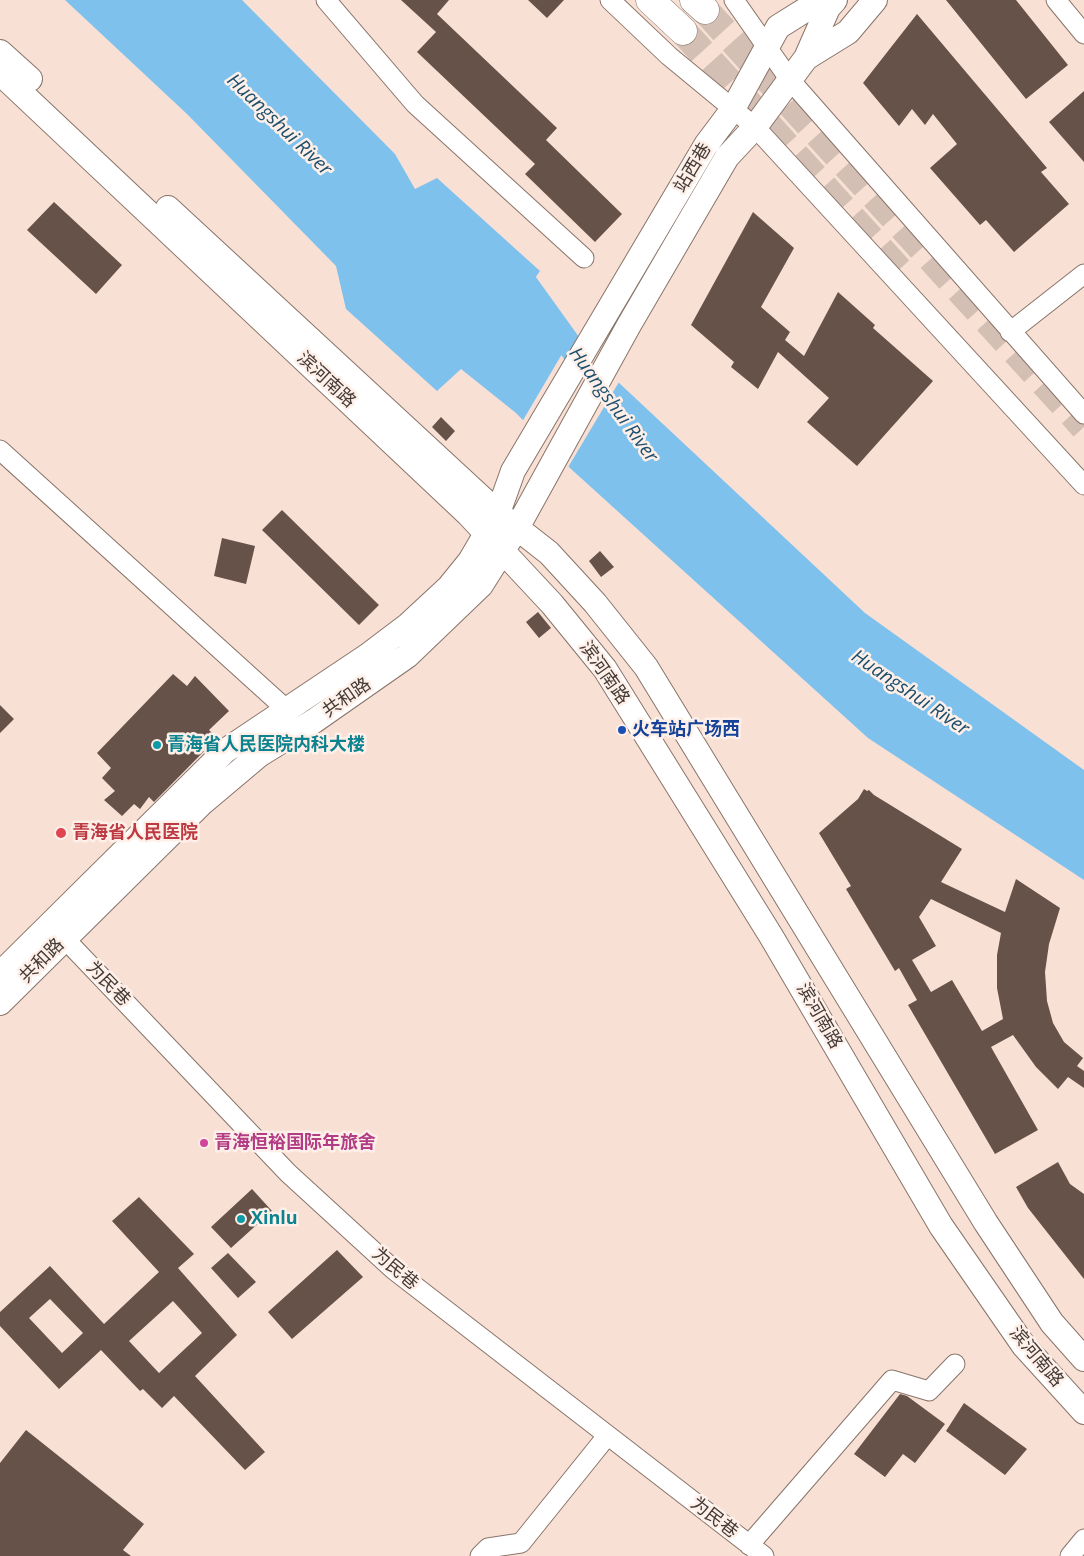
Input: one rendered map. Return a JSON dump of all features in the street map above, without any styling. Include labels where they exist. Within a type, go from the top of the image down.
[{"type":"highway","points":[[650,0],[683,31]]},
{"type":"main road","name":"站西巷","points":[[512,471],[706,145],[733,109],[773,37],[788,0]]},
{"type":"main road","name":"站西巷","points":[[806,58],[848,32],[875,0]]},
{"type":"main road","name":"站西巷","points":[[773,37],[826,2]]},
{"type":"main road","name":"站西巷","points":[[536,492],[628,325],[727,157],[755,127],[806,58],[826,2]]},
{"type":"main road","points":[[0,52],[492,523]]},
{"type":"main road","name":"滨河南路","points":[[0,73],[492,523],[503,550],[552,604],[605,669],[771,936],[942,1226],[1024,1346],[1084,1412]]},
{"type":"main road","name":"共和路","points":[[0,974],[225,752],[408,626],[449,587],[470,561],[492,523],[512,471]]},
{"type":"main road","name":"共和路","points":[[0,1003],[202,803],[259,755],[314,721],[407,656],[481,585],[517,528],[536,492]]},
{"type":"main road","name":"滨河南路","points":[[492,523],[517,528],[548,554],[595,603],[646,667],[986,1223],[1052,1323],[1084,1359]]},
{"type":"street","points":[[326,0],[415,104],[584,258]]},
{"type":"street","points":[[610,0],[669,56],[755,127],[1084,485]]},
{"type":"street","points":[[734,0],[773,37],[790,80],[1084,414]]},
{"type":"street","points":[[1056,0],[1084,34]]},
{"type":"street","points":[[1010,332],[1084,274]]},
{"type":"street","points":[[0,450],[287,710]]},
{"type":"street","name":"为民巷","points":[[65,939],[302,1186],[394,1270],[756,1550]]},
{"type":"street","points":[[756,1550],[892,1380],[929,1391],[956,1364]]},
{"type":"street","points":[[480,1556],[488,1548],[522,1543],[608,1436]]},
{"type":"street","points":[[1070,1556],[1084,1539]]},
{"type":"water","points":[[65,0],[242,0],[395,154],[415,189],[437,178],[540,271],[524,294],[865,613],[1084,770],[1084,880],[868,738],[571,469],[516,413],[461,369],[437,391],[346,309],[336,266],[187,114]]},
{"type":"pier","points":[[572,337],[619,382],[567,469],[522,422]]},
{"type":"building","points":[[401,0],[449,0],[437,14],[557,128],[546,140],[622,214],[595,242],[525,174],[535,164],[417,52],[436,32]]},
{"type":"building","points":[[528,0],[564,0],[547,18]]},
{"type":"building","points":[[946,0],[1016,0],[1068,65],[1026,99]]},
{"type":"building","points":[[917,14],[1047,168],[1041,172],[1069,204],[1014,252],[986,220],[980,225],[930,168],[957,144],[933,114],[925,125],[912,109],[899,126],[863,83]]},
{"type":"building","points":[[1084,91],[1084,162],[1049,122]]},
{"type":"building","points":[[54,202],[122,265],[96,294],[27,230]]},
{"type":"building","points":[[753,212],[794,248],[761,307],[790,332],[785,340],[804,356],[838,292],[875,325],[873,328],[933,381],[857,466],[807,422],[829,398],[778,352],[758,389],[731,367],[734,362],[691,325]]},
{"type":"building","points":[[441,417],[455,431],[446,441],[432,427]]},
{"type":"building","points":[[282,510],[379,605],[359,625],[262,530]]},
{"type":"building","points":[[222,538],[255,546],[246,584],[214,576]]},
{"type":"building","points":[[600,551],[614,567],[601,577],[589,561]]},
{"type":"building","points":[[538,612],[551,628],[539,638],[526,622]]},
{"type":"building","name":"青海省人民医院内科大楼","points":[[173,674],[187,686],[195,676],[229,711],[209,730],[217,738],[154,802],[149,797],[140,809],[134,804],[122,816],[104,800],[115,791],[102,778],[111,768],[97,753]]},
{"type":"building","points":[[0,705],[14,719],[0,733]]},
{"type":"building","points":[[864,789],[869,790],[874,795],[962,849],[941,882],[1005,912],[1016,879],[1060,908],[1049,944],[1045,972],[1047,1001],[1053,1023],[1064,1042],[1083,1058],[1077,1066],[1084,1071],[1084,1088],[1068,1077],[1058,1089],[1036,1067],[1013,1035],[991,1047],[1038,1130],[995,1154],[908,1005],[917,1000],[899,968],[895,971],[846,889],[851,886],[819,833],[858,799]],"holes":[[[931,899],[1001,933],[997,955],[997,988],[1003,1019],[982,1031],[952,980],[931,992],[912,960],[936,946],[919,917]]]},
{"type":"building","points":[[1058,1162],[1070,1184],[1084,1194],[1084,1279],[1028,1208],[1016,1187]]},
{"type":"building","name":"Xinlu","points":[[252,1189],[272,1211],[231,1248],[211,1227]]},
{"type":"building","points":[[139,1197],[194,1254],[178,1268],[237,1335],[195,1376],[265,1452],[245,1470],[174,1396],[162,1408],[143,1389],[140,1391],[101,1350],[59,1389],[0,1326],[0,1312],[50,1266],[104,1324],[159,1272],[112,1221]],"holes":[[[50,1299],[83,1333],[62,1353],[29,1318]],[[173,1301],[202,1333],[159,1373],[129,1341]]]},
{"type":"building","points":[[337,1250],[363,1277],[292,1339],[268,1312]]},
{"type":"building","points":[[228,1253],[256,1282],[238,1298],[211,1268]]},
{"type":"building","points":[[900,1394],[907,1396],[945,1424],[915,1463],[903,1454],[885,1477],[854,1454]]},
{"type":"building","points":[[964,1403],[1027,1449],[1005,1475],[946,1431]]},
{"type":"building","points":[[26,1430],[144,1524],[123,1550],[131,1556],[0,1556],[0,1463]]},
{"type":"waterway","name":"Huangshui River","points":[[506,263],[522,279],[573,350]]},
{"type":"tunnel","points":[[705,10],[1084,427]]},
{"type":"tunnel","points":[[683,31],[908,280]]},
{"type":"place","name":"火车站广场西","points":[[622,730]]},
{"type":"place","name":"青海省人民医院内科大楼","points":[[157,745]]},
{"type":"place","name":"青海省人民医院","points":[[61,833]]},
{"type":"place","name":"青海恒裕国际年旅舍","points":[[204,1143]]},
{"type":"place","name":"Xinlu","points":[[241,1219]]}]
